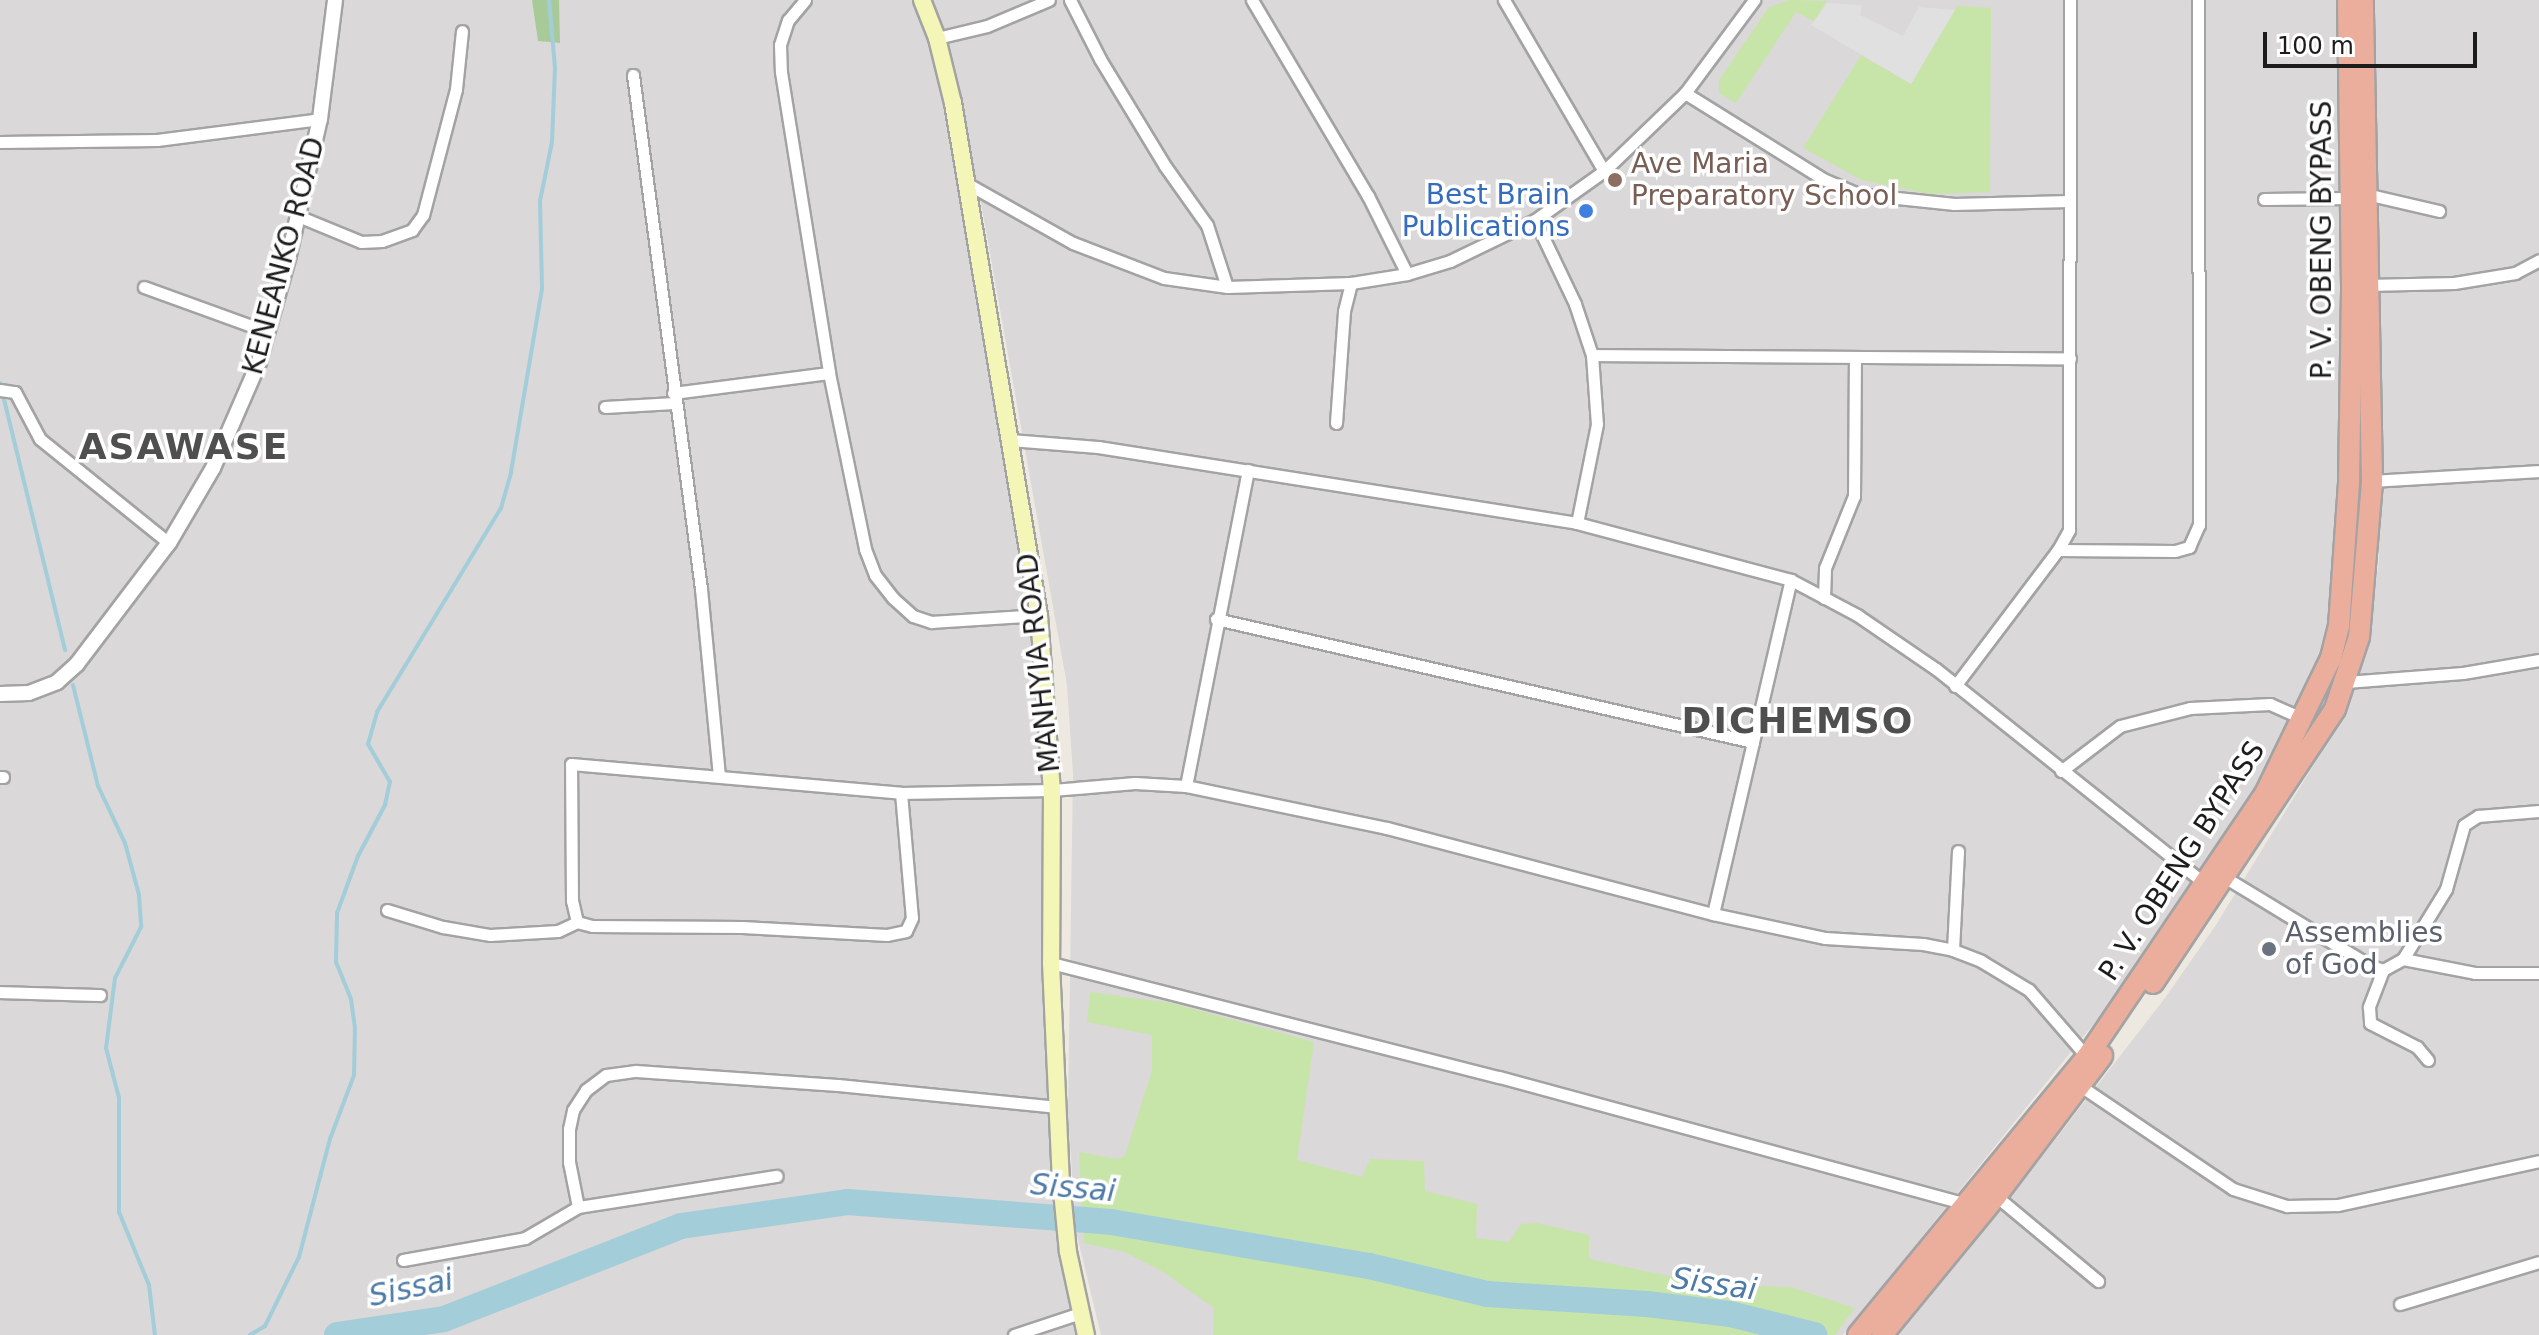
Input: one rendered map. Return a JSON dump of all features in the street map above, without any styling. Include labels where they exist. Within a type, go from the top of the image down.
[{"type":"highway","name":"P. V. OBENG BYPASS","points":[[1882,1335],[1996,1196],[2075,1082],[2226,878],[2335,709],[2346,682],[2359,637],[2372,481],[2367,285],[2358,196],[2348,0]]},
{"type":"highway","name":"P. V. OBENG BYPASS","points":[[1859,1334],[1966,1204],[2075,1082],[2087,1057],[2265,794],[2331,658],[2339,626],[2349,482],[2363,0]]},
{"type":"main road","name":"MANHYIA ROAD","points":[[922,0],[937,38],[953,103],[1039,615],[1052,790],[1051,963],[1061,1181],[1068,1252],[1086,1335]]},
{"type":"street","name":"KENEANKO ROAD","points":[[0,694],[29,693],[57,682],[77,664],[169,543],[213,468],[259,362],[268,332],[320,119],[335,0]]},
{"type":"street","points":[[805,0],[788,20],[780,45],[780,58],[829,373],[865,549],[875,575],[893,598],[913,616],[932,622],[1039,615]]},
{"type":"street","points":[[937,38],[987,26],[1049,0]]},
{"type":"street","points":[[1070,0],[1100,59],[1157,152],[1207,225],[1227,287]]},
{"type":"street","points":[[1252,0],[1368,196],[1407,274]]},
{"type":"street","points":[[1504,0],[1604,171]]},
{"type":"street","points":[[965,183],[1045,228],[1122,265],[1164,278],[1227,287],[1351,283],[1407,274],[1450,261],[1535,220],[1604,171],[1685,93],[1754,0]]},
{"type":"street","points":[[1955,686],[2058,550],[2069,530],[2070,0]]},
{"type":"street","points":[[2058,550],[2175,551],[2189,547],[2199,525],[2198,0]]},
{"type":"street","points":[[298,216],[361,242],[382,241],[412,230],[423,215],[456,89],[462,31]]},
{"type":"street","points":[[633,75],[673,398],[701,589],[719,775]]},
{"type":"street","points":[[1685,93],[1823,179],[1859,194],[1954,204],[2069,201]]},
{"type":"street","points":[[0,142],[157,140],[320,119]]},
{"type":"street","points":[[2264,199],[2358,196],[2439,211]]},
{"type":"street","points":[[1535,220],[1575,304],[1592,355],[1597,424],[1577,523]]},
{"type":"street","points":[[2367,285],[2454,283],[2515,273],[2539,260]]},
{"type":"street","points":[[1336,423],[1344,311],[1351,283]]},
{"type":"street","points":[[144,287],[268,332]]},
{"type":"street","points":[[1592,355],[2070,358]]},
{"type":"street","points":[[1824,598],[1825,568],[1854,496],[1855,357]]},
{"type":"street","points":[[605,407],[829,373]]},
{"type":"street","points":[[5,390],[40,439],[169,543]]},
{"type":"street","points":[[1010,440],[1098,447],[1577,523],[1791,580],[1857,615],[1955,686],[2204,883]]},
{"type":"street","points":[[1186,786],[1216,619],[1248,470]]},
{"type":"street","points":[[2372,481],[2539,471]]},
{"type":"street","points":[[1713,914],[1791,580]]},
{"type":"street","points":[[1216,619],[1753,742]]},
{"type":"street","points":[[2346,682],[2463,673],[2539,660]]},
{"type":"street","points":[[2061,771],[2120,726],[2175,711],[2229,704],[2270,704],[2304,719]]},
{"type":"street","points":[[577,922],[572,901],[571,764],[901,793],[1052,790],[1135,783],[1186,786],[1387,828],[1713,914],[1825,938],[1923,944],[1953,950],[1981,961],[2029,990],[2087,1057]]},
{"type":"street","points":[[387,910],[443,927],[490,935],[558,931],[577,922],[592,926],[742,927],[887,935],[906,931],[912,918],[901,793]]},
{"type":"street","points":[[2428,1060],[2417,1047],[2370,1023],[2367,1015],[2383,970],[2403,959],[2446,889],[2464,825],[2478,816],[2539,811]]},
{"type":"street","points":[[1953,950],[1958,851]]},
{"type":"street","points":[[2226,878],[2371,966],[2383,970]]},
{"type":"street","points":[[2403,959],[2475,973],[2539,973]]},
{"type":"street","points":[[1051,963],[1499,1077],[1966,1204]]},
{"type":"street","points":[[0,992],[100,995]]},
{"type":"street","points":[[578,1207],[569,1162],[569,1129],[573,1110],[586,1090],[606,1075],[636,1071],[794,1082],[1058,1107]]},
{"type":"street","points":[[2075,1082],[2233,1189],[2287,1206],[2338,1205],[2539,1161]]},
{"type":"street","points":[[403,1260],[525,1238],[578,1207],[777,1176]]},
{"type":"street","points":[[1996,1196],[2098,1281]]},
{"type":"street","points":[[2400,1304],[2539,1262]]},
{"type":"street","points":[[1014,1335],[1080,1313]]},
{"type":"shaded area","points":[[0,0],[912,0],[930,50],[946,116],[1034,644],[1045,753],[1050,1136],[1060,1238],[1078,1335],[0,1335]]},
{"type":"shaded area","points":[[930,0],[2340,0],[2346,529],[2324,659],[2260,784],[2099,1017],[1843,1335],[1101,1335],[1076,1231],[1068,1115],[1073,773],[1067,685],[964,118]]},
{"type":"shaded area","points":[[2374,0],[2539,0],[2539,1335],[1897,1335],[2013,1194],[2165,998],[2216,925],[2321,753],[2355,688],[2371,618],[2379,560]]},
{"type":"shaded area","points":[[1827,3],[1862,5],[1860,15],[1903,36],[1919,7],[1955,10],[1911,84],[1811,25]]},
{"type":"green space","points":[[532,0],[559,0],[560,43],[538,41]]},
{"type":"green space","points":[[1790,0],[1827,1],[1814,21],[1796,12],[1736,103],[1719,93],[1719,80],[1769,7]]},
{"type":"green space","points":[[1957,6],[1991,8],[1990,192],[1929,194],[1862,180],[1803,148],[1861,55],[1911,84]]},
{"type":"green space","points":[[1090,992],[1171,1003],[1314,1042],[1297,1160],[1362,1177],[1370,1159],[1424,1161],[1425,1191],[1477,1204],[1476,1238],[1509,1242],[1521,1224],[1537,1223],[1589,1235],[1589,1259],[1711,1285],[1791,1287],[1855,1308],[1835,1335],[1213,1335],[1214,1308],[1163,1272],[1125,1252],[1084,1243],[1079,1152],[1116,1159],[1125,1156],[1152,1070],[1152,1035],[1087,1022]]},
{"type":"waterway","points":[[250,1335],[265,1326],[299,1257],[330,1139],[354,1075],[355,1028],[351,999],[336,962],[337,913],[358,856],[385,805],[390,782],[368,744],[377,712],[501,508],[511,472],[542,289],[540,201],[552,142],[555,68],[549,0]]},
{"type":"waterway","points":[[0,383],[65,650]]},
{"type":"waterway","points":[[73,685],[98,786],[125,843],[139,895],[141,927],[115,978],[106,1048],[119,1098],[119,1212],[149,1285],[155,1335]]},
{"type":"waterway","name":"Sissai","points":[[337,1335],[444,1319],[681,1226],[847,1202],[1111,1222],[1369,1266],[1487,1294],[1647,1304],[1730,1314],[1814,1335]]},
{"type":"place","name":"Ave Maria Preparatory School","points":[[1615,180]]},
{"type":"place","name":"Best Brain Publications","points":[[1586,211]]},
{"type":"place","name":"Assemblies of God","points":[[2269,949]]},
{"type":"district","name":"ASAWASE","points":[[184,447]]},
{"type":"district","name":"DICHEMSO","points":[[1798,721]]}]
